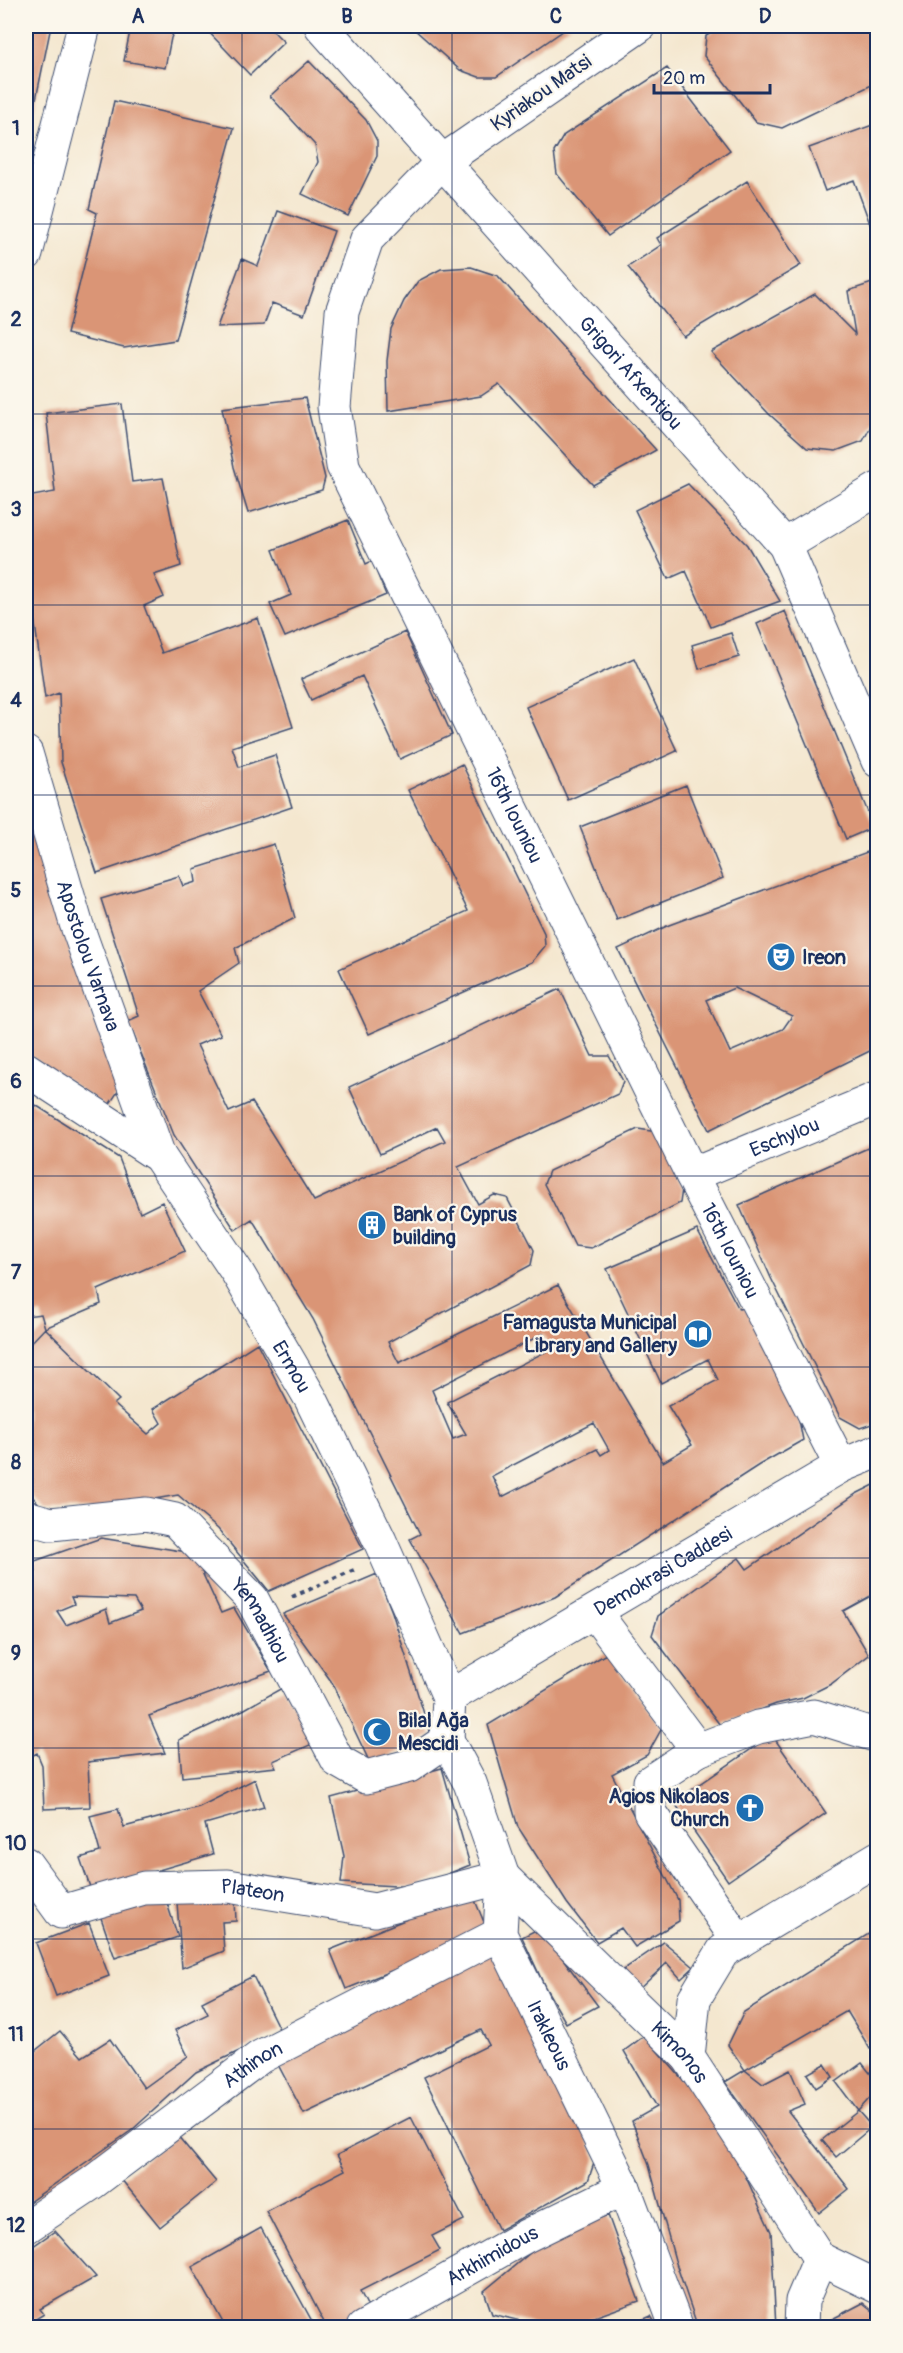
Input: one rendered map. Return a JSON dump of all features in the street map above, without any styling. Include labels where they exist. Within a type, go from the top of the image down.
[{"type":"street","points":[[26,254],[84,26]]},
{"type":"street","name":"Grigori Afxentiou","points":[[321,26],[785,545],[878,761]]},
{"type":"street","name":"Kyriakou Matsi","points":[[443,161],[639,26]]},
{"type":"street","name":"16th Iouniou","points":[[443,161],[367,239],[342,312],[334,407],[343,466],[692,1175],[841,1466]]},
{"type":"street","points":[[785,545],[878,489]]},
{"type":"street","name":"Apostolou Varnava","points":[[26,753],[76,923],[159,1156]]},
{"type":"street","name":"Ermou","points":[[26,1069],[159,1156],[237,1272],[311,1399],[386,1556],[449,1696],[447,1740]]},
{"type":"street","name":"Eschylou","points":[[692,1175],[878,1098]]},
{"type":"street","name":"Demokrasi Caddesi","points":[[449,1696],[595,1613],[841,1466],[878,1451]]},
{"type":"street","name":"Yennadhiou","points":[[26,1518],[51,1524],[146,1514],[175,1520],[252,1599],[338,1761],[366,1777],[409,1766],[447,1740]]},
{"type":"street","points":[[595,1613],[698,1750]]},
{"type":"street","points":[[739,1942],[650,1812],[650,1782],[698,1750],[758,1727],[814,1716],[878,1736]]},
{"type":"street","name":"Irakleous","points":[[447,1740],[470,1783],[503,1877],[500,1934],[624,2188],[677,2328]]},
{"type":"street","points":[[688,2057],[694,1999],[723,1951],[878,1858]]},
{"type":"street","name":"Plateon","points":[[26,1864],[61,1912],[144,1888],[228,1886],[375,1910],[503,1877]]},
{"type":"street","name":"Kimonos","points":[[503,1877],[688,2057],[820,2259]]},
{"type":"street","name":"Athinon","points":[[26,2227],[92,2183],[260,2057],[500,1934]]},
{"type":"street","name":"Arkhimidous","points":[[363,2328],[526,2236],[624,2188]]},
{"type":"street","points":[[801,2328],[802,2301],[820,2259],[878,2287]]},
{"type":"path","points":[[258,1611],[386,1556]]},
{"type":"building","points":[[26,26],[51,26],[27,143],[26,143]]},
{"type":"building","points":[[131,26],[177,26],[171,38],[165,68],[124,61]]},
{"type":"building","points":[[203,26],[268,26],[284,42],[250,75]]},
{"type":"building","points":[[417,26],[570,26],[496,77],[479,77],[460,70],[414,29]]},
{"type":"building","points":[[723,26],[874,26],[878,32],[878,82],[782,128],[756,122],[704,56],[706,36]]},
{"type":"building","points":[[309,61],[366,120],[377,141],[377,156],[348,216],[302,194],[318,162],[315,145],[270,96]]},
{"type":"building","points":[[667,68],[730,150],[608,236],[557,174],[554,152],[564,135]]},
{"type":"building","points":[[114,101],[234,128],[175,340],[124,348],[67,334],[97,213],[89,209]]},
{"type":"building","points":[[878,123],[877,243],[854,180],[825,191],[809,148]]},
{"type":"building","points":[[747,181],[801,265],[683,336],[628,267],[661,245],[657,238]]},
{"type":"building","points":[[278,211],[334,231],[304,315],[272,303],[264,325],[217,327],[242,259],[258,266]]},
{"type":"building","points":[[471,267],[498,276],[656,450],[593,485],[499,384],[481,396],[388,411],[387,361],[391,329],[404,301],[418,281],[441,269]]},
{"type":"building","points":[[878,281],[878,413],[863,441],[836,451],[807,448],[769,414],[711,352],[815,294],[855,334],[848,291]]},
{"type":"building","points":[[305,398],[325,478],[322,490],[248,513],[234,467],[222,408]]},
{"type":"building","points":[[122,404],[132,482],[163,478],[181,566],[154,575],[164,597],[144,606],[162,653],[258,618],[293,727],[232,747],[239,767],[275,755],[292,807],[97,873],[61,762],[59,693],[45,698],[34,617],[27,497],[55,492],[46,413]]},
{"type":"building","points":[[688,484],[747,545],[780,601],[711,627],[686,571],[668,579],[635,510]]},
{"type":"building","points":[[348,520],[366,564],[372,561],[386,595],[285,637],[270,604],[291,595],[273,550]]},
{"type":"building","points":[[785,611],[874,827],[846,839],[757,624]]},
{"type":"building","points":[[405,632],[452,735],[400,759],[362,676],[311,700],[301,679]]},
{"type":"building","points":[[731,633],[739,657],[699,669],[692,645]]},
{"type":"building","points":[[634,658],[677,751],[568,800],[526,707]]},
{"type":"building","points":[[462,764],[544,933],[545,946],[532,962],[369,1034],[339,969],[468,911],[408,790]]},
{"type":"building","points":[[686,785],[723,878],[617,920],[580,827]]},
{"type":"building","points":[[26,802],[49,890],[119,1090],[107,1108],[26,1052]]},
{"type":"building","points":[[274,844],[295,918],[235,948],[239,963],[198,991],[221,1035],[197,1045],[229,1112],[252,1102],[314,1201],[445,1141],[437,1127],[380,1154],[349,1087],[560,989],[592,1056],[609,1056],[623,1081],[618,1094],[458,1167],[478,1204],[494,1195],[507,1198],[534,1250],[531,1265],[388,1342],[399,1363],[558,1285],[663,1462],[692,1445],[668,1406],[718,1380],[708,1359],[661,1383],[607,1269],[697,1230],[739,1309],[745,1307],[799,1420],[803,1440],[759,1465],[555,1597],[463,1633],[410,1539],[420,1534],[313,1319],[252,1219],[235,1230],[174,1135],[128,1021],[139,1016],[101,899],[179,876],[183,886],[196,882],[194,869]],"holes":[[[543,1334],[551,1349],[447,1402],[466,1434],[453,1439],[432,1390]],[[594,1423],[609,1450],[601,1455],[597,1449],[502,1497],[492,1476]]]},
{"type":"building","name":"Ireon","points":[[878,848],[878,1047],[709,1130],[618,949],[669,925]],"holes":[[[734,988],[792,1016],[783,1029],[730,1052],[706,1000]]]},
{"type":"building","points":[[26,1099],[119,1158],[140,1213],[162,1202],[185,1251],[98,1290],[101,1304],[45,1328],[41,1314],[26,1316]]},
{"type":"building","points":[[638,1129],[657,1132],[682,1189],[680,1203],[591,1248],[575,1246],[544,1184],[549,1171]]},
{"type":"building","points":[[877,1144],[878,1422],[860,1428],[840,1417],[771,1278],[739,1205]]},
{"type":"building","points":[[45,1328],[119,1400],[114,1404],[148,1434],[161,1423],[153,1409],[257,1343],[363,1549],[269,1591],[218,1529],[178,1495],[95,1509],[45,1510],[26,1490],[26,1348]]},
{"type":"building","points":[[878,1483],[878,1592],[843,1611],[869,1655],[831,1684],[803,1698],[776,1704],[720,1725],[652,1635],[658,1616],[739,1558],[747,1569],[856,1494]]},
{"type":"building","points":[[101,1538],[193,1553],[221,1613],[234,1608],[271,1671],[149,1716],[165,1753],[88,1762],[90,1807],[44,1809],[42,1765],[37,1753],[26,1759],[26,1579],[36,1571],[32,1562]],"holes":[[[71,1597],[134,1599],[141,1611],[110,1623],[106,1609],[66,1625],[57,1611],[74,1604]]]},
{"type":"building","points":[[377,1574],[392,1612],[431,1736],[371,1765],[331,1681],[283,1614]]},
{"type":"building","points":[[606,1654],[662,1728],[647,1755],[612,1774],[678,1900],[679,1921],[635,1947],[621,1928],[597,1942],[567,1903],[518,1827],[488,1725]]},
{"type":"building","points":[[282,1688],[317,1742],[273,1761],[276,1767],[182,1777],[179,1740],[243,1710]]},
{"type":"building","name":"Agios Nikolaos Church","points":[[772,1735],[826,1813],[728,1881],[674,1802]]},
{"type":"building","points":[[442,1768],[470,1865],[415,1887],[341,1883],[344,1856],[331,1798]]},
{"type":"building","points":[[255,1779],[264,1807],[205,1824],[213,1854],[91,1890],[80,1858],[100,1852],[90,1816],[118,1809],[124,1827],[199,1807]]},
{"type":"building","points":[[472,1893],[488,1932],[346,1989],[330,1950]]},
{"type":"building","points":[[164,1894],[178,1937],[115,1958],[100,1915]]},
{"type":"building","points":[[235,1900],[236,1921],[222,1922],[224,1951],[182,1968],[177,1903]]},
{"type":"building","points":[[89,1923],[109,1976],[56,1996],[36,1943]]},
{"type":"building","points":[[540,1928],[598,2006],[566,2023],[545,1987],[522,1937]]},
{"type":"building","points":[[878,1928],[878,2045],[870,2049],[847,2011],[745,2070],[728,2045],[744,2012]]},
{"type":"building","points":[[664,1942],[694,1967],[681,1979],[667,1963],[637,1991],[620,1972]]},
{"type":"building","points":[[497,1948],[596,2157],[588,2181],[499,2230],[424,2077],[489,2045],[481,2030],[304,2114],[274,2057]]},
{"type":"building","points":[[253,1976],[280,2031],[196,2072],[132,2130],[26,2204],[26,2058],[60,2031],[82,2057],[110,2039],[144,2088],[188,2056],[175,2030],[208,2014],[202,2002]]},
{"type":"building","points":[[644,2036],[691,2089],[729,2140],[771,2232],[776,2328],[698,2328],[675,2260],[649,2165],[632,2121],[657,2107],[624,2051]]},
{"type":"building","points":[[862,2063],[878,2083],[878,2089],[858,2111],[836,2082]]},
{"type":"building","points":[[825,2064],[833,2077],[816,2088],[807,2074]]},
{"type":"building","points":[[745,2070],[763,2084],[790,2070],[805,2104],[788,2111],[849,2189],[819,2213],[725,2082]]},
{"type":"building","points":[[858,2111],[872,2127],[836,2157],[822,2140]]},
{"type":"building","points":[[411,2117],[464,2220],[432,2236],[440,2250],[360,2291],[370,2311],[338,2328],[327,2328],[266,2211],[345,2170],[337,2155]]},
{"type":"building","points":[[177,2135],[216,2182],[160,2227],[121,2179]]},
{"type":"building","points":[[608,2215],[639,2301],[564,2328],[550,2328],[492,2314],[484,2291],[547,2239]]},
{"type":"building","points":[[261,2228],[313,2323],[305,2328],[226,2328],[192,2267]]},
{"type":"building","points":[[55,2231],[96,2277],[40,2309],[44,2314],[26,2325],[26,2251]]},
{"type":"building","points":[[863,2303],[878,2315],[878,2328],[815,2328]]},
{"type":"building","points":[[651,2316],[658,2328],[624,2328]]},
{"type":"place","name":"Ireon","points":[[781,957]]},
{"type":"place","name":"Bank of Cyprus building","points":[[372,1225]]},
{"type":"place","name":"Famagusta Municipal Library and Gallery","points":[[698,1334]]},
{"type":"place","name":"Bilal Ağa Mescidi","points":[[377,1732]]},
{"type":"place","name":"Agios Nikolaos Church","points":[[750,1808]]}]
